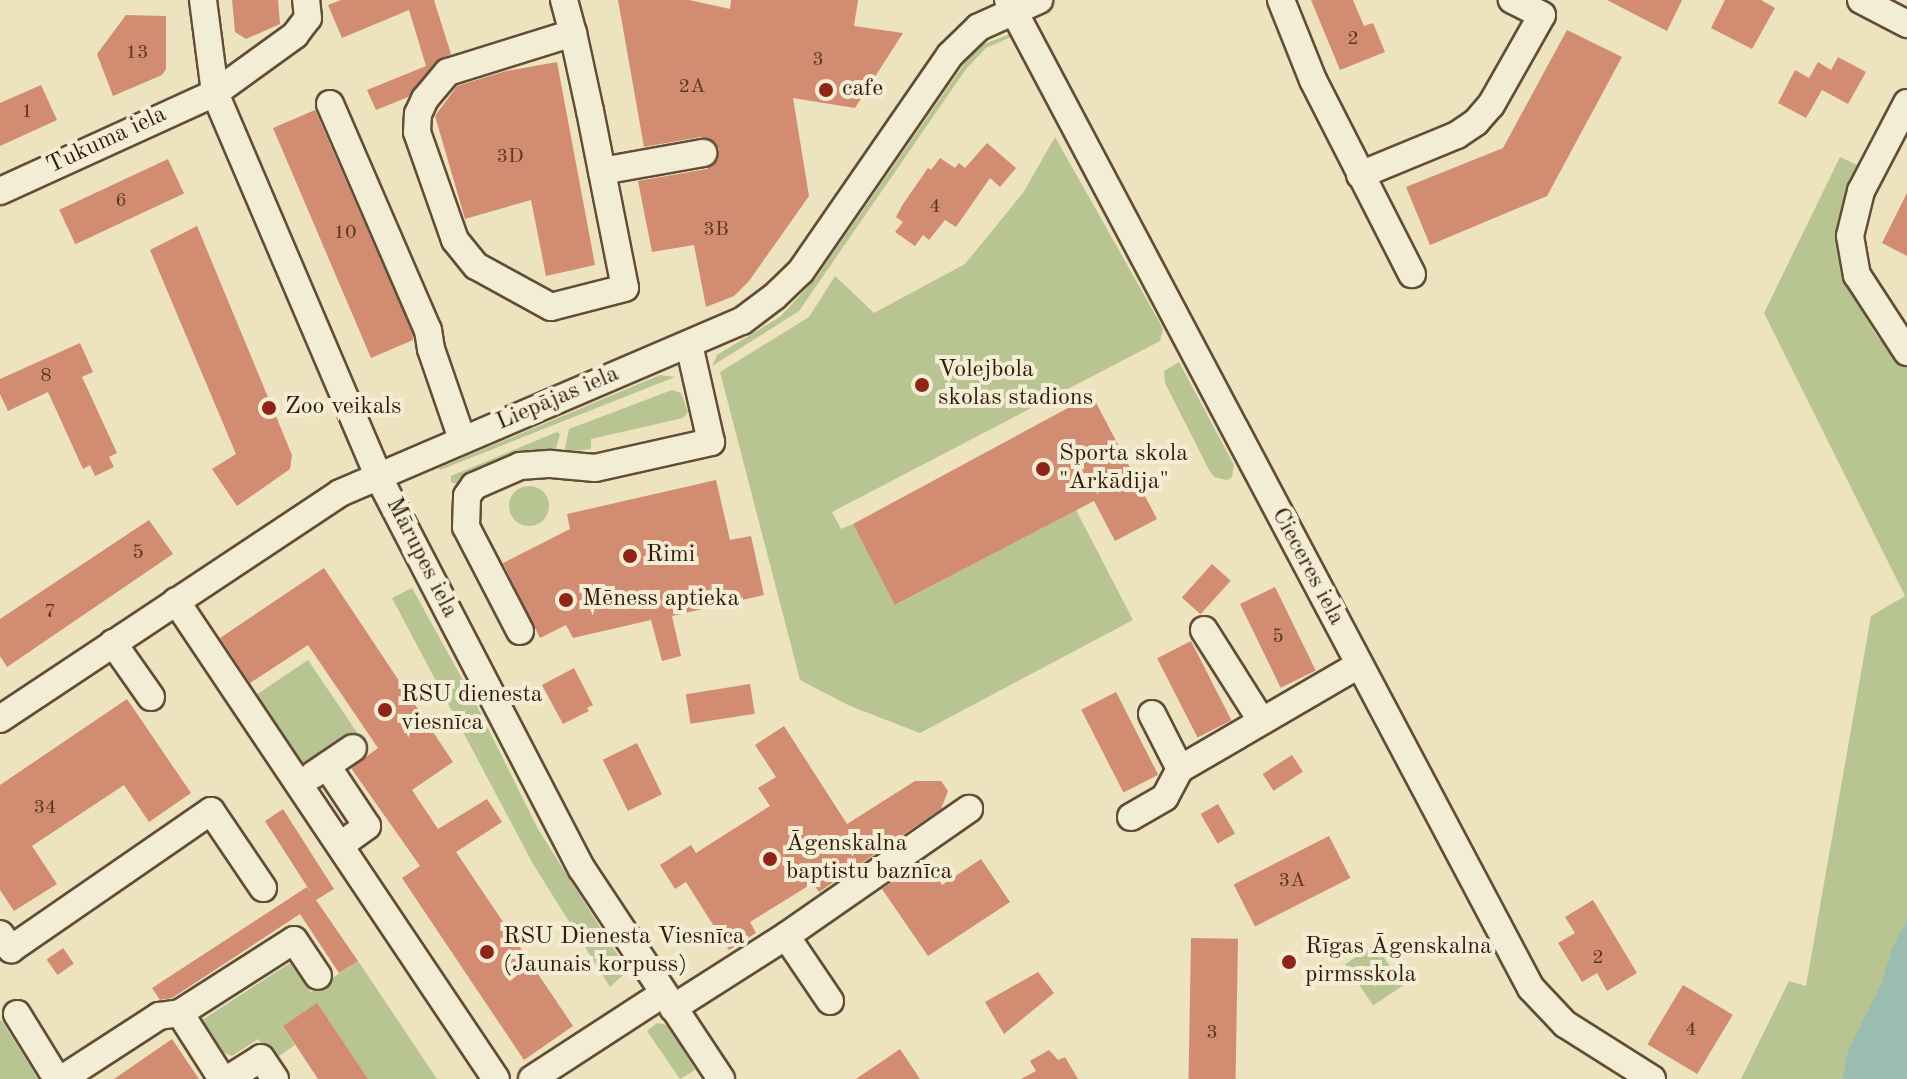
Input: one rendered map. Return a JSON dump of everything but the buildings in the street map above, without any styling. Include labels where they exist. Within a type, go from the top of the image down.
[{"type":"street","name":"Mārupes iela","points":[[203,0],[215,93],[378,476],[582,869],[715,1077]]},
{"type":"street","name":"Tukuma iela","points":[[0,191],[215,93],[295,35],[308,18],[306,0]]},
{"type":"street","points":[[564,0],[573,33],[625,288],[551,307],[476,266],[455,240],[417,132],[418,114],[425,99],[448,72],[573,33]]},
{"type":"street","name":"Liepājas iela","points":[[0,719],[340,493],[742,321],[801,271],[950,55],[979,27],[1011,5],[1039,0]]},
{"type":"street","points":[[1281,0],[1313,80],[1412,274]]},
{"type":"street","points":[[1360,175],[1457,135],[1476,122],[1491,105],[1542,15],[1512,0]]},
{"type":"street","points":[[1861,0],[1907,24]]},
{"type":"street","name":"Cieceres iela","points":[[1011,5],[1531,988],[1565,1024],[1652,1079]]},
{"type":"street","points":[[1907,103],[1861,191],[1850,236],[1857,275],[1907,352]]},
{"type":"street","points":[[330,104],[428,330],[431,349],[462,439]]},
{"type":"street","points":[[602,171],[703,153]]},
{"type":"street","points":[[520,631],[466,527],[467,496],[474,486],[484,480],[520,466],[551,464],[595,468],[711,442],[689,344]]},
{"type":"street","points":[[176,601],[496,1079]]},
{"type":"street","points":[[1204,630],[1261,720]]},
{"type":"street","points":[[113,643],[151,697]]},
{"type":"street","points":[[1131,817],[1165,797],[1180,769],[1359,665]]},
{"type":"street","points":[[1152,714],[1180,769]]},
{"type":"street","points":[[300,784],[353,748]]},
{"type":"street","points":[[327,766],[367,826],[341,845]]},
{"type":"street","points":[[532,1079],[786,936],[969,809]]},
{"type":"street","points":[[0,934],[11,949],[211,811],[263,888]]},
{"type":"street","points":[[786,936],[830,1001]]},
{"type":"street","points":[[17,1014],[60,1079],[159,1016],[180,1013],[294,940],[318,976]]},
{"type":"street","points":[[180,1013],[222,1079]]},
{"type":"street","points":[[228,1079],[261,1058],[275,1079]]},
{"type":"green space","points":[[1010,34],[1013,36],[986,48],[966,69],[799,311],[712,366],[717,355],[780,317],[816,278],[967,60],[982,45]]},
{"type":"green space","points":[[1055,137],[1160,323],[1163,329],[1160,341],[832,512],[841,529],[853,524],[896,605],[1076,510],[1133,620],[920,733],[850,706],[800,680],[720,372],[809,317],[835,276],[874,313],[965,264],[1023,193]]},
{"type":"green space","points":[[1840,157],[1857,165],[1842,224],[1844,281],[1878,338],[1907,366],[1907,1079],[1741,1079],[1789,981],[1806,986],[1871,616],[1905,596],[1764,313]]},
{"type":"green space","points":[[1179,362],[1234,465],[1232,477],[1227,480],[1214,477],[1209,470],[1165,383],[1164,371]]},
{"type":"green space","points":[[660,375],[675,377],[439,468]]},
{"type":"green space","points":[[672,390],[681,393],[688,412],[683,418],[591,439],[591,449],[564,452],[569,429]]},
{"type":"green space","points":[[557,432],[560,434],[555,452],[467,487],[451,482],[451,476]]},
{"type":"green space","points":[[529,486],[543,492],[549,506],[543,520],[529,526],[515,520],[509,506],[515,492]]},
{"type":"green space","points":[[412,588],[475,702],[538,829],[624,965],[623,975],[610,987],[533,864],[392,598]]},
{"type":"green space","points":[[308,660],[358,734],[306,769],[256,695]]},
{"type":"green space","points":[[1375,944],[1403,985],[1373,1006],[1345,964]]},
{"type":"green space","points":[[358,961],[437,1079],[368,1079],[317,1004],[283,1026],[295,1045],[273,1060],[258,1039],[232,1056],[220,1051],[202,1020],[290,963],[311,992]]},
{"type":"green space","points":[[2,1021],[38,1079],[0,1079]]},
{"type":"green space","points":[[657,1023],[668,1025],[695,1070],[680,1079],[647,1031]]},
{"type":"shaded area","points":[[1907,920],[1907,1079],[1843,1079],[1848,1051],[1880,987],[1893,946]]},
{"type":"place","name":"cafe","points":[[826,90]]},
{"type":"place","name":"Volejbola skolas stadions","points":[[922,385]]},
{"type":"place","name":"Zoo veikals","points":[[269,408]]},
{"type":"place","name":"Sporta skola \"Arkādija\"","points":[[1043,469]]},
{"type":"place","name":"Rimi","points":[[630,556]]},
{"type":"place","name":"Mēness aptieka","points":[[566,600]]},
{"type":"place","name":"RSU dienesta viesnīca","points":[[385,710]]},
{"type":"place","name":"Āgenskalna baptistu baznīca","points":[[770,859]]},
{"type":"place","name":"RSU Dienesta Viesnīca (Jaunais korpuss)","points":[[487,952]]},
{"type":"place","name":"Rīgas Āgenskalna pirmsskola","points":[[1289,962]]}]
